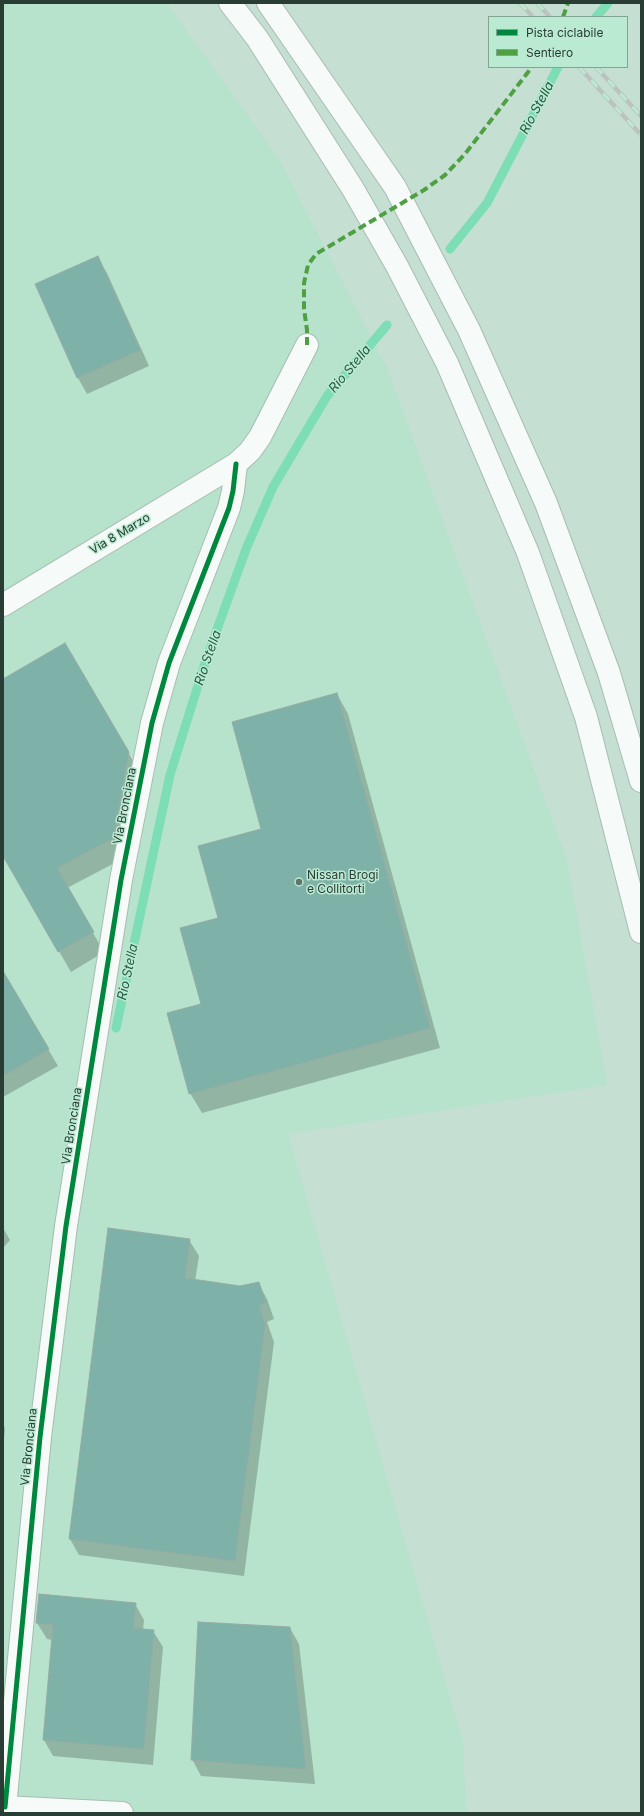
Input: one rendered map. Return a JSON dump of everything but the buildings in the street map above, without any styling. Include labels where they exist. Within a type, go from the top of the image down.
[{"type":"main road","points":[[230,3],[257,38],[353,189],[397,266],[447,363],[528,553],[586,717],[641,932]]},
{"type":"main road","points":[[268,3],[395,187],[469,330],[546,503],[608,673],[641,781]]},
{"type":"main road","name":"Via 8 Marzo","points":[[3,605],[236,464],[250,451],[260,437],[307,345]]},
{"type":"main road","name":"Via Bronciana","points":[[4,1807],[40,1437],[66,1226],[121,880],[152,723],[169,663],[229,508],[233,492],[236,464]]},
{"type":"main road","points":[[4,1807],[122,1813]]},
{"type":"shaded area","points":[[3,3],[167,3],[279,159],[387,368],[567,860],[607,1085],[288,1134],[463,1743],[466,1813],[3,1813]]},
{"type":"waterway","name":"Rio Stella","points":[[597,16],[608,3]]},
{"type":"waterway","name":"Rio Stella","points":[[450,249],[487,203],[557,68]]},
{"type":"waterway","name":"Rio Stella","points":[[116,1028],[170,775],[206,660],[246,549],[273,487],[327,396],[387,325]]},
{"type":"railway","points":[[520,3],[532,16]]},
{"type":"railway","points":[[537,3],[549,16]]},
{"type":"railway","points":[[580,68],[641,135]]},
{"type":"railway","points":[[597,68],[641,116]]},
{"type":"marked path","points":[[563,16],[568,3]]},
{"type":"marked path","points":[[307,345],[307,330],[304,309],[304,283],[308,265],[316,254],[424,190],[445,175],[465,154],[531,68]]},
{"type":"cycle path","points":[[5,1807],[40,1437],[66,1226],[121,880],[152,723],[169,663],[229,508],[233,491],[236,464]]},
{"type":"place","name":"Nissan Brogi e Collitorti","points":[[299,882]]}]
